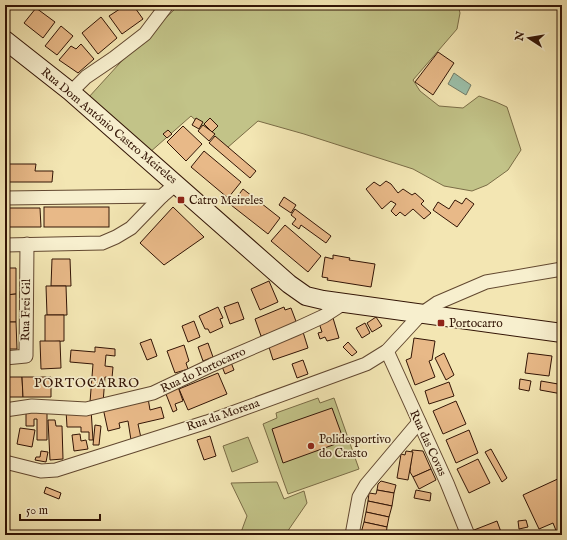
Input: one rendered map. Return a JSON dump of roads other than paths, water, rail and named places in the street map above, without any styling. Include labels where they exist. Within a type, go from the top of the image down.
[{"type":"main road","name":"Rua Dom António Castro Meireles","points":[[5,40],[71,92],[289,284],[306,296],[323,300],[562,333]]},
{"type":"street","points":[[71,92],[86,77],[145,34],[167,5]]},
{"type":"street","points":[[5,245],[102,243],[116,238],[131,228],[162,196],[176,184]]},
{"type":"street","points":[[5,198],[162,196]]},
{"type":"street","name":"Rua Frei Gil","points":[[5,358],[26,356],[27,244]]},
{"type":"street","name":"Rua da Morena","points":[[5,462],[41,471],[56,470],[207,422],[366,364],[387,351],[421,314],[437,303],[486,282],[562,269]]},
{"type":"street","name":"Rua do Portocarro","points":[[5,410],[32,406],[86,409],[153,393],[212,365],[305,325],[324,316],[344,303]]},
{"type":"street","name":"Rua das Covas","points":[[387,351],[447,483],[468,535]]},
{"type":"street","points":[[352,535],[360,497],[366,485],[419,422]]},
{"type":"place","name":"Catro Meireles","points":[[181,200]]},
{"type":"place","name":"Portocarro","points":[[441,323]]},
{"type":"place","name":"Polidesportivo do Crasto","points":[[311,446]]},
{"type":"district","name":"PORTOCARRO","points":[[87,383]]}]
